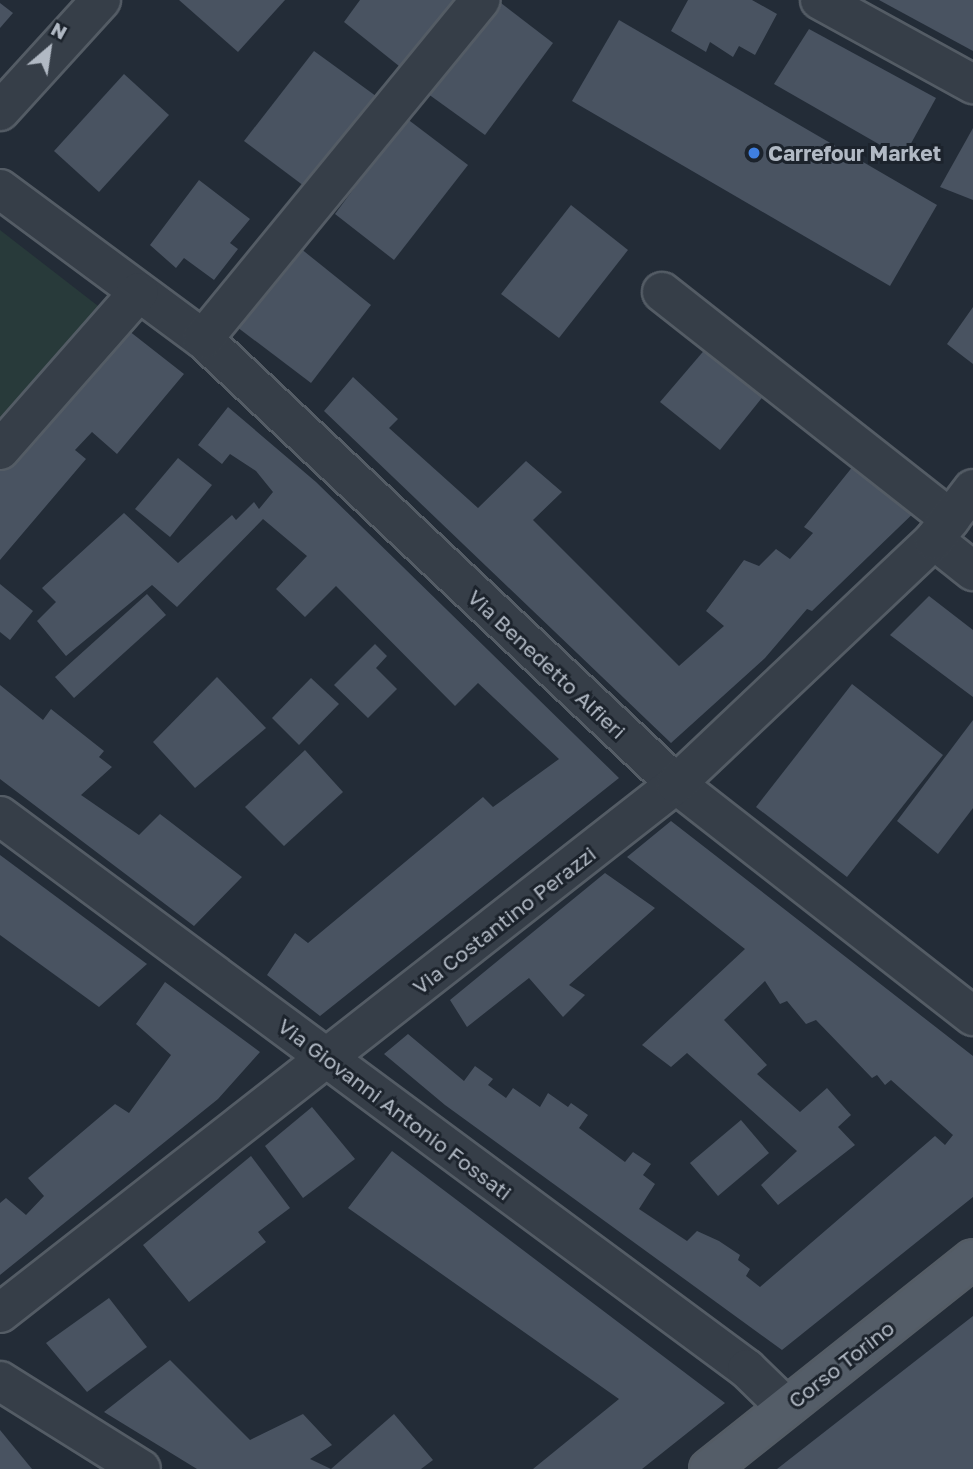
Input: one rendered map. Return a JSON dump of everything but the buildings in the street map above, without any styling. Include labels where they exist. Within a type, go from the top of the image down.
[{"type":"main road","name":"Corso Torino","points":[[709,1469],[973,1259]]},
{"type":"street","points":[[0,111],[102,0]]},
{"type":"street","points":[[203,339],[480,0]]},
{"type":"street","points":[[820,0],[973,84]]},
{"type":"street","name":"Via Benedetto Alfieri","points":[[0,189],[203,339],[676,785],[973,1016]]},
{"type":"street","points":[[0,450],[139,292]]},
{"type":"street","points":[[662,292],[942,529],[973,571]]},
{"type":"street","name":"Via Costantino Perazzi","points":[[0,1312],[676,785],[942,529],[973,489]]},
{"type":"street","name":"Via Giovanni Antonio Fossati","points":[[0,816],[747,1369],[786,1407]]},
{"type":"street","points":[[0,1381],[141,1469]]},
{"type":"shaded area","points":[[0,230],[111,316],[0,438]]},
{"type":"place","name":"Carrefour Market","points":[[754,153]]}]
